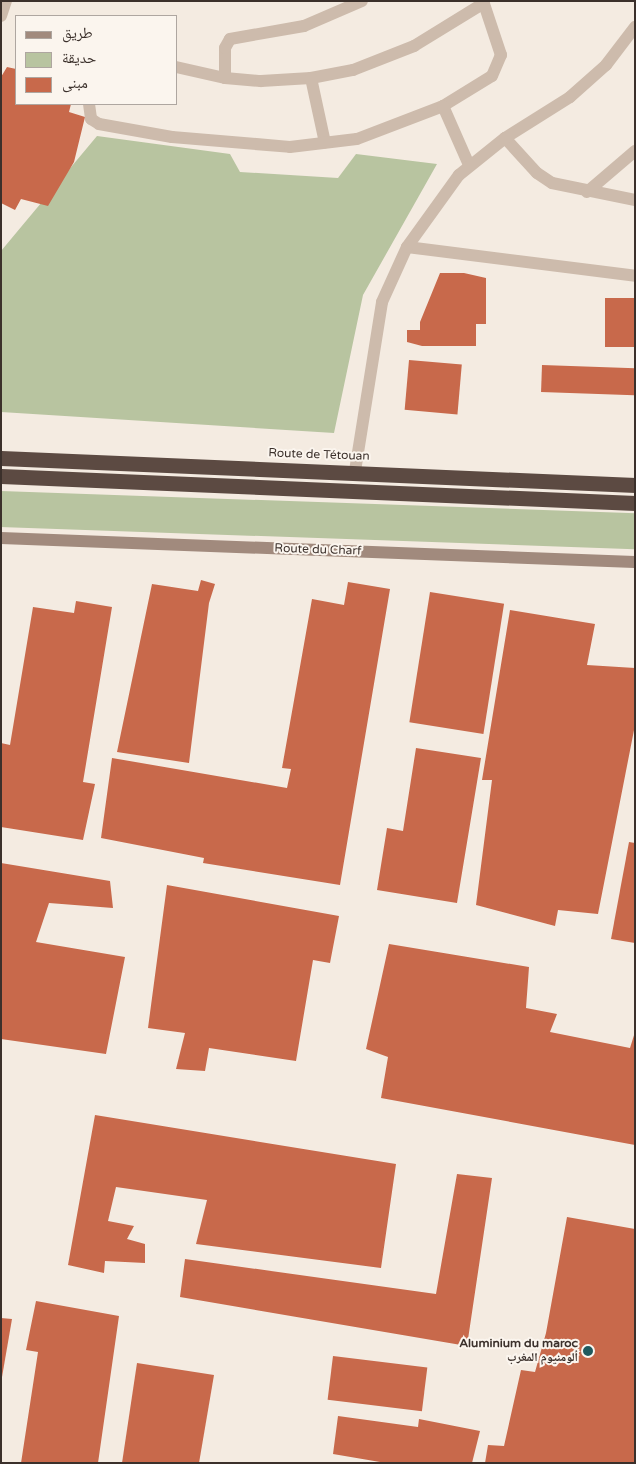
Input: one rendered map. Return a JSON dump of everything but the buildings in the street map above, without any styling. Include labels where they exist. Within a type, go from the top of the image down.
[{"type":"highway","name":"Route de Tétouan","points":[[1,458],[355,471],[635,485]]},
{"type":"highway","points":[[1,476],[635,503]]},
{"type":"street","points":[[1,16],[6,1]]},
{"type":"street","points":[[225,78],[225,48],[230,39],[312,23],[362,1]]},
{"type":"street","points":[[89,105],[90,114],[95,122],[172,137],[290,147],[325,143],[357,139],[387,130],[444,106],[480,84],[498,66],[501,55],[497,36],[484,2],[414,46],[386,59],[353,70],[311,78],[262,81],[225,78],[178,67]]},
{"type":"street","points":[[355,471],[382,302],[407,247],[431,210],[469,165],[505,138],[570,97],[606,66],[635,27]]},
{"type":"street","points":[[311,78],[325,143]]},
{"type":"street","points":[[444,106],[469,165]]},
{"type":"street","points":[[505,138],[544,178],[587,192],[635,200]]},
{"type":"street","points":[[587,192],[635,151]]},
{"type":"street","points":[[407,247],[635,276]]},
{"type":"street","name":"Route du Charf","points":[[1,538],[635,562]]},
{"type":"green space","points":[[97,136],[230,154],[240,172],[338,178],[356,154],[437,164],[363,295],[334,433],[1,412],[1,251]]},
{"type":"green space","points":[[1,491],[635,513],[634,549],[1,527]]},
{"type":"place","name":"Aluminium du maroc ألومنيوم المغرب","points":[[588,1351]]}]
